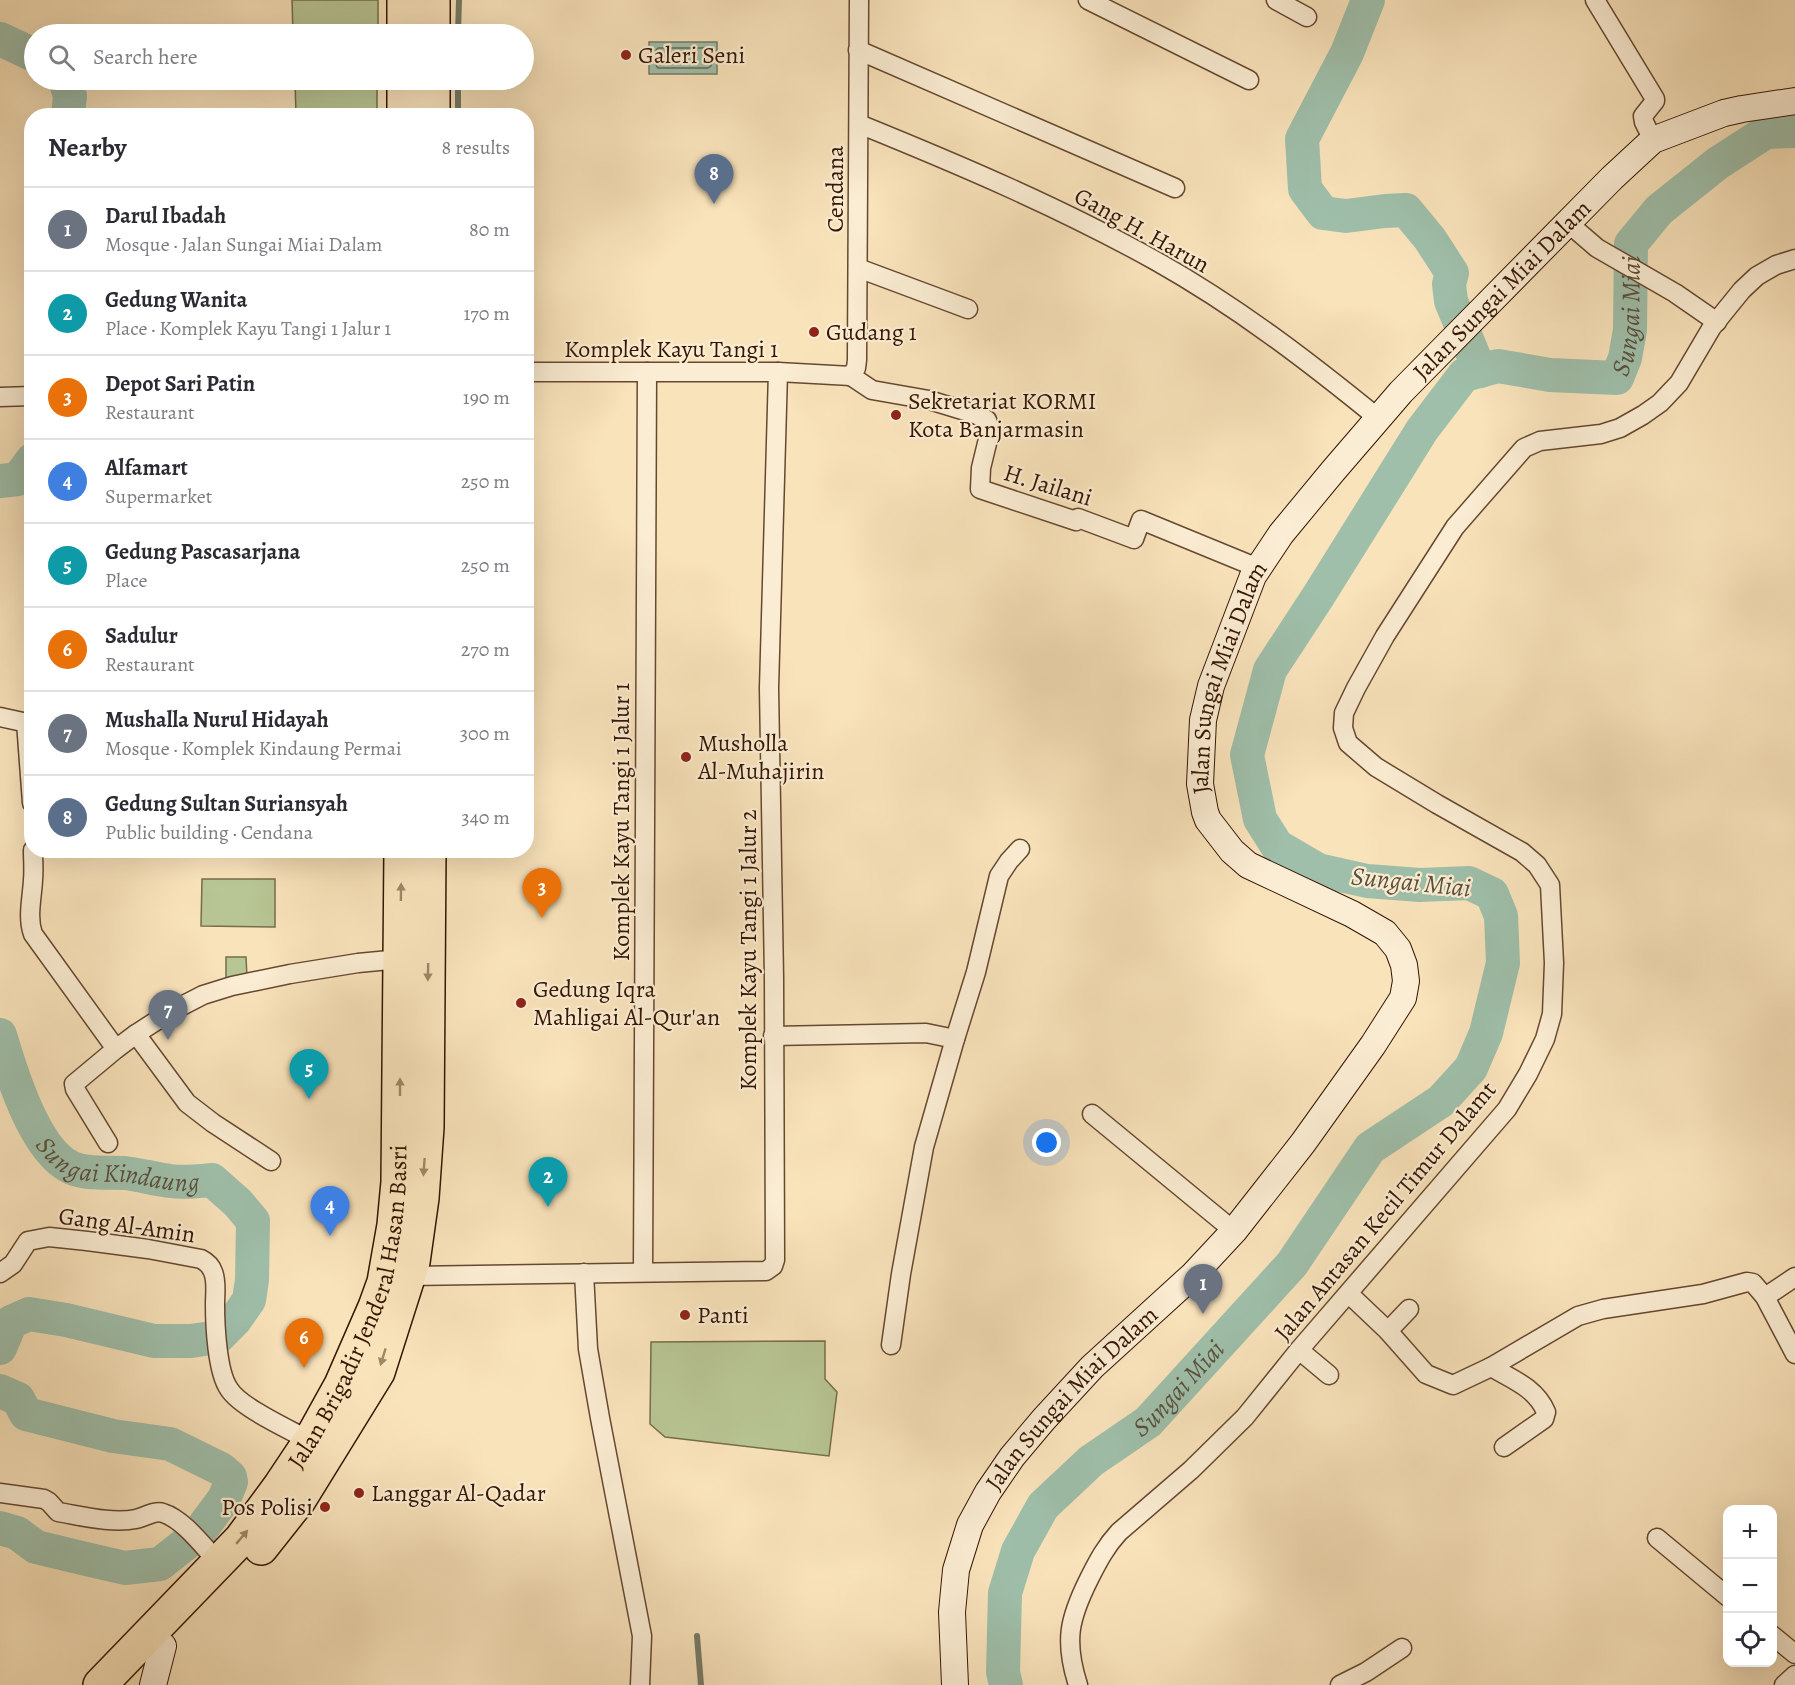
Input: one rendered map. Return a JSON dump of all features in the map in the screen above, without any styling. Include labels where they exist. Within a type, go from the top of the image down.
[{"type":"highway","points":[[404,0],[404,24]]},
{"type":"highway","points":[[433,0],[433,24]]},
{"type":"highway","points":[[404,90],[404,108]]},
{"type":"highway","points":[[433,90],[433,108]]},
{"type":"highway","name":"Jalan Brigadir Jenderal Hasan Basri","points":[[129,1685],[163,1646],[256,1554],[299,1500],[378,1372],[409,1276],[422,1198],[413,1127],[400,959],[401,858]]},
{"type":"highway","name":"Jalan Brigadir Jenderal Hasan Basri","points":[[100,1685],[208,1551],[241,1539],[280,1486],[341,1384],[375,1307],[384,1282],[394,1225],[398,1182],[413,1127],[429,858]]},
{"type":"street","name":"Cendana","points":[[851,376],[856,368],[857,360],[859,0]]},
{"type":"street","points":[[1088,0],[1249,80]]},
{"type":"street","points":[[1276,0],[1307,17]]},
{"type":"street","points":[[1597,1],[1655,99],[1643,116],[1653,140]]},
{"type":"street","points":[[858,50],[1175,188]]},
{"type":"street","name":"Jalan Sungai Miai Dalam","points":[[955,1685],[952,1612],[956,1570],[970,1525],[988,1492],[1012,1457],[1092,1367],[1193,1275],[1234,1231],[1303,1143],[1373,1045],[1403,998],[1406,981],[1404,965],[1398,949],[1385,933],[1352,914],[1248,865],[1214,830],[1204,812],[1200,784],[1203,720],[1211,686],[1253,576],[1288,525],[1401,392],[1653,140],[1742,108],[1795,101]]},
{"type":"street","name":"Gang H. Harun","points":[[859,124],[1063,213],[1157,261],[1241,314],[1311,364],[1379,419]]},
{"type":"street","points":[[1568,223],[1598,248],[1717,322]]},
{"type":"street","name":"Jalan Antasan Kecil Timur Dalamt","points":[[1078,1685],[1070,1646],[1073,1617],[1083,1591],[1109,1543],[1191,1470],[1237,1424],[1507,1109],[1545,1040],[1552,1014],[1554,963],[1550,885],[1537,865],[1522,852],[1376,767],[1348,743],[1343,728],[1344,712],[1385,636],[1455,527],[1524,448],[1540,441],[1601,434],[1620,428],[1659,404],[1679,383],[1717,322],[1742,290],[1757,276],[1776,265],[1795,259]]},
{"type":"street","points":[[858,268],[968,309]]},
{"type":"street","name":"Komplek Kayu Tangi 1","points":[[534,372],[778,372],[851,376]]},
{"type":"street","name":"Komplek Kayu Tangi 1 Jalur 1","points":[[643,1272],[648,372]]},
{"type":"street","name":"Komplek Kayu Tangi 1 Jalur 2","points":[[643,1272],[766,1271],[773,1266],[775,1260],[769,688],[778,372]]},
{"type":"street","name":"H. Jailani","points":[[851,376],[872,390],[929,400],[987,420],[990,431],[981,468],[980,489],[1077,521],[1078,518],[1134,539],[1142,520],[1258,568]]},
{"type":"street","points":[[0,397],[24,396]]},
{"type":"street","points":[[0,717],[24,722]]},
{"type":"street","points":[[891,1345],[901,1274],[924,1148],[976,972],[999,876],[1020,849]]},
{"type":"street","points":[[33,858],[30,924],[33,934],[116,1048]]},
{"type":"street","points":[[108,1143],[75,1089],[75,1082],[116,1048],[170,1012],[195,999],[231,986],[358,963],[400,959]]},
{"type":"street","points":[[773,1036],[926,1033],[955,1039]]},
{"type":"street","points":[[136,1034],[187,1102],[213,1123],[271,1161]]},
{"type":"street","points":[[1092,1114],[1234,1231]]},
{"type":"street","name":"Gang Al-Amin","points":[[0,1273],[14,1264],[28,1241],[49,1237],[148,1249],[206,1261],[213,1269],[215,1276],[215,1314],[220,1359],[223,1377],[228,1387],[236,1398],[309,1441]]},
{"type":"street","points":[[409,1276],[643,1272]]},
{"type":"street","points":[[584,1273],[588,1349],[642,1636],[640,1685]]},
{"type":"street","points":[[1765,1297],[1795,1278]]},
{"type":"street","points":[[1348,1294],[1388,1330],[1426,1374],[1454,1384],[1491,1367],[1578,1316],[1603,1309],[1703,1294],[1747,1282],[1753,1283],[1765,1297],[1795,1354]]},
{"type":"street","points":[[1388,1330],[1409,1309]]},
{"type":"street","points":[[1299,1350],[1329,1376]]},
{"type":"street","points":[[1491,1367],[1530,1389],[1543,1404],[1546,1412],[1544,1419],[1504,1447]]},
{"type":"street","points":[[0,1493],[44,1499],[58,1512],[101,1519],[133,1520],[157,1512],[164,1513],[178,1521],[208,1551]]},
{"type":"street","points":[[1657,1538],[1723,1593]]},
{"type":"street","points":[[1777,1638],[1795,1654]]},
{"type":"street","points":[[153,1685],[163,1646]]},
{"type":"street","points":[[1340,1685],[1366,1672],[1402,1648]]},
{"type":"street","points":[[1784,1685],[1795,1675]]},
{"type":"shaded area","points":[[292,0],[378,0],[378,24],[293,24]]},
{"type":"shaded area","points":[[295,90],[377,90],[377,108],[296,108]]},
{"type":"shaded area","points":[[202,879],[275,879],[275,927],[201,926]]},
{"type":"shaded area","points":[[226,957],[246,957],[247,977],[226,978]]},
{"type":"shaded area","points":[[825,1341],[825,1379],[837,1392],[829,1456],[665,1437],[650,1424],[651,1342]]},
{"type":"water","points":[[649,42],[717,42],[717,74],[649,74]]},
{"type":"waterway","points":[[458,24],[459,0]]},
{"type":"waterway","points":[[1368,0],[1347,53],[1302,139],[1305,189],[1323,213],[1346,216],[1406,210],[1430,239],[1452,273],[1449,284],[1451,301],[1480,371]]},
{"type":"waterway","name":"Sungai Kindaung","points":[[0,39],[24,50]]},
{"type":"waterway","name":"Sungai Kindaung","points":[[68,90],[69,108]]},
{"type":"waterway","points":[[458,90],[458,108]]},
{"type":"waterway","name":"Sungai Miai","points":[[1006,1685],[1003,1672],[1005,1593],[1018,1551],[1043,1506],[1091,1461],[1148,1422],[1292,1264],[1370,1148],[1441,1101],[1471,1068],[1486,1033],[1503,963],[1501,916],[1492,894],[1469,883],[1420,885],[1367,881],[1318,870],[1277,846],[1260,819],[1247,755],[1270,670],[1422,430],[1464,375],[1498,366],[1550,375],[1617,378],[1625,358],[1630,330],[1631,244],[1659,210],[1718,163],[1766,132],[1795,131]]},
{"type":"waterway","name":"Sungai Kindaung","points":[[0,481],[18,479],[24,471]]},
{"type":"waterway","name":"Sungai Kindaung","points":[[0,1035],[26,1108],[45,1144],[57,1158],[76,1170],[97,1173],[125,1173],[175,1182],[212,1180],[238,1203],[253,1221],[252,1280],[249,1300],[235,1320],[218,1337],[191,1341],[154,1341],[66,1320],[29,1314],[11,1322],[0,1348]]},
{"type":"waterway","name":"Sungai Kindaung","points":[[0,1391],[18,1399],[26,1414],[113,1436],[170,1444],[221,1469],[230,1477],[231,1482],[224,1499],[198,1534],[160,1564],[125,1568],[36,1547],[17,1533],[0,1528]]},
{"type":"waterway","points":[[697,1636],[701,1685]]},
{"type":"place","name":"Galeri Seni","points":[[626,55]]},
{"type":"place","name":"Gedung Sultan Suriansyah","points":[[714,204]]},
{"type":"place","name":"Gudang 1","points":[[814,332]]},
{"type":"place","name":"Sekretariat KORMI Kota Banjarmasin","points":[[896,415]]},
{"type":"place","name":"Musholla Al-Muhajirin","points":[[686,757]]},
{"type":"place","name":"Depot Sari Patin","points":[[542,918]]},
{"type":"place","name":"Gedung Iqra Mahligai Al-Qur'an","points":[[521,1003]]},
{"type":"place","name":"Mushalla Nurul Hidayah","points":[[168,1040]]},
{"type":"place","name":"Gedung Pascasarjana","points":[[309,1099]]},
{"type":"place","name":"Gedung Wanita","points":[[548,1207]]},
{"type":"place","name":"Alfamart","points":[[330,1236]]},
{"type":"place","name":"Darul Ibadah","points":[[1203,1314]]},
{"type":"place","name":"Panti","points":[[685,1315]]},
{"type":"place","name":"Sadulur","points":[[304,1368]]},
{"type":"place","name":"Langgar Al-Qadar","points":[[359,1493]]},
{"type":"place","name":"Pos Polisi","points":[[325,1507]]}]
